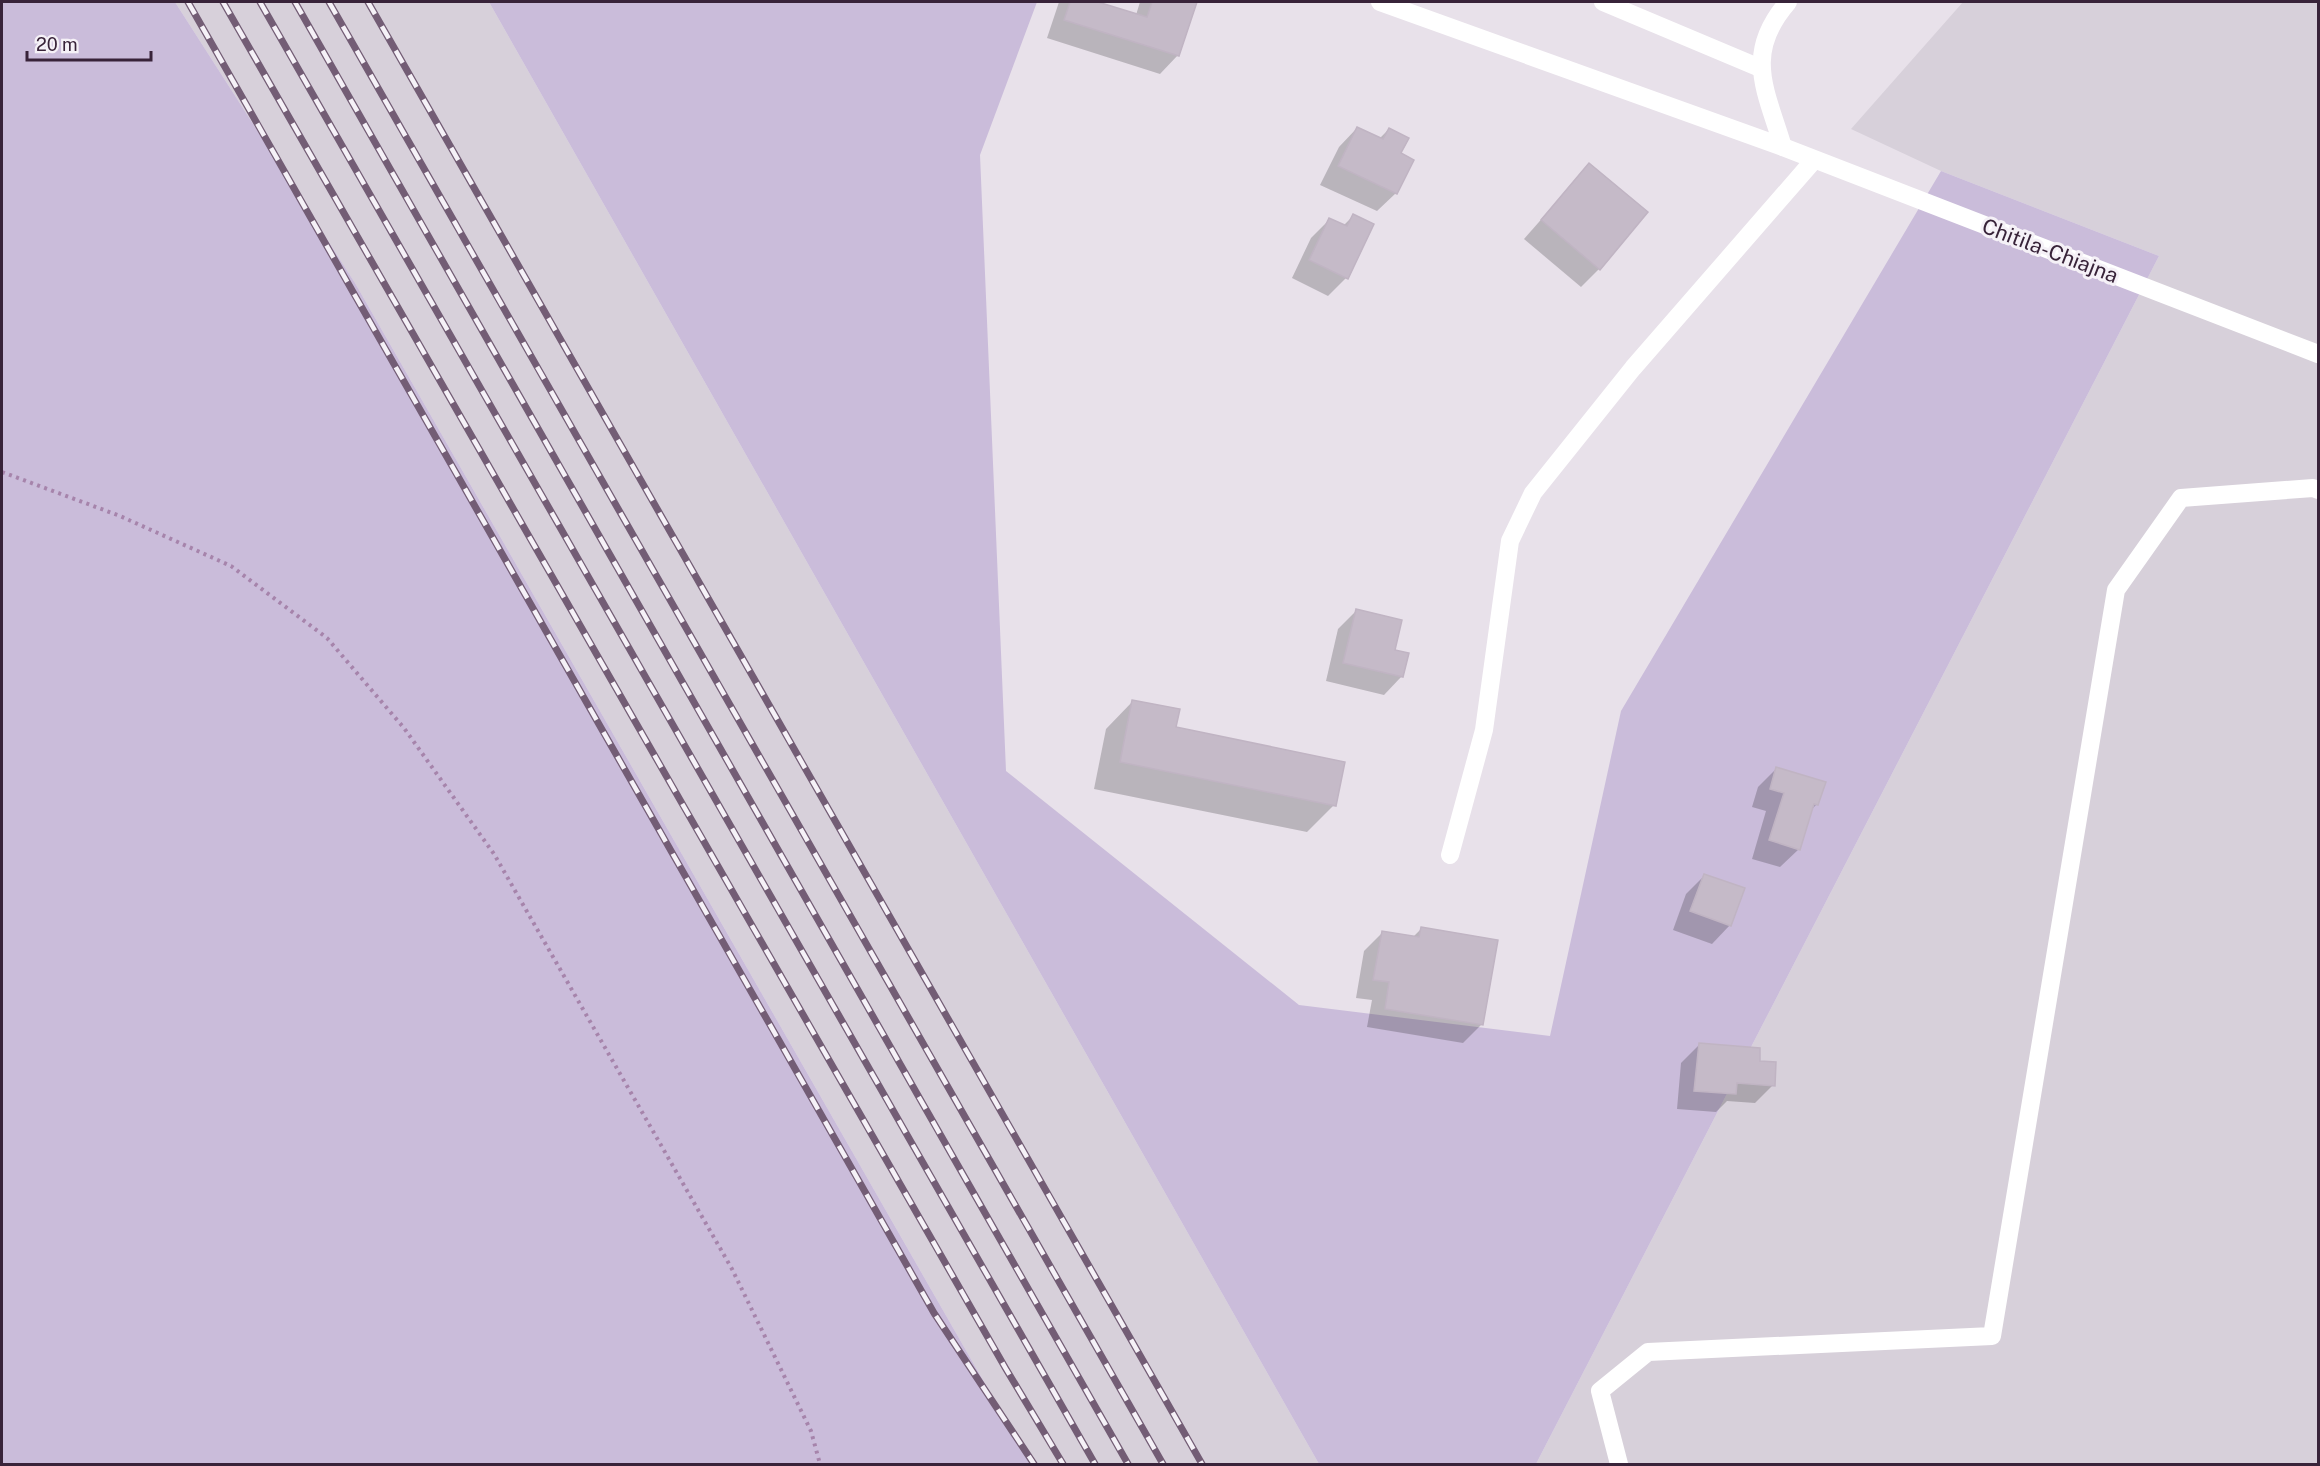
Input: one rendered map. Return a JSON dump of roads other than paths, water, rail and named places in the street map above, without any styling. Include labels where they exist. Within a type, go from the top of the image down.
[{"type":"street","name":"Chitila-Chiajna","points":[[1380,2],[1783,147],[2319,354]]},
{"type":"street","points":[[1603,2],[1760,68]]},
{"type":"street","points":[[1783,147],[1760,68],[1762,46],[1778,14],[1788,2]]},
{"type":"street","points":[[1450,855],[1484,730],[1510,541],[1533,493],[1633,368],[1814,160]]},
{"type":"street","points":[[1619,1464],[1600,1391],[1648,1352],[1992,1336],[2116,590],[2181,498],[2313,488],[2319,490]]},
{"type":"railway","points":[[188,2],[934,1313],[1034,1464]]},
{"type":"railway","points":[[223,2],[1006,1369],[1063,1464]]},
{"type":"railway","points":[[260,2],[1095,1464]]},
{"type":"railway","points":[[295,2],[1128,1464]]},
{"type":"railway","points":[[329,2],[1163,1464]]},
{"type":"railway","points":[[368,2],[1202,1464]]}]
